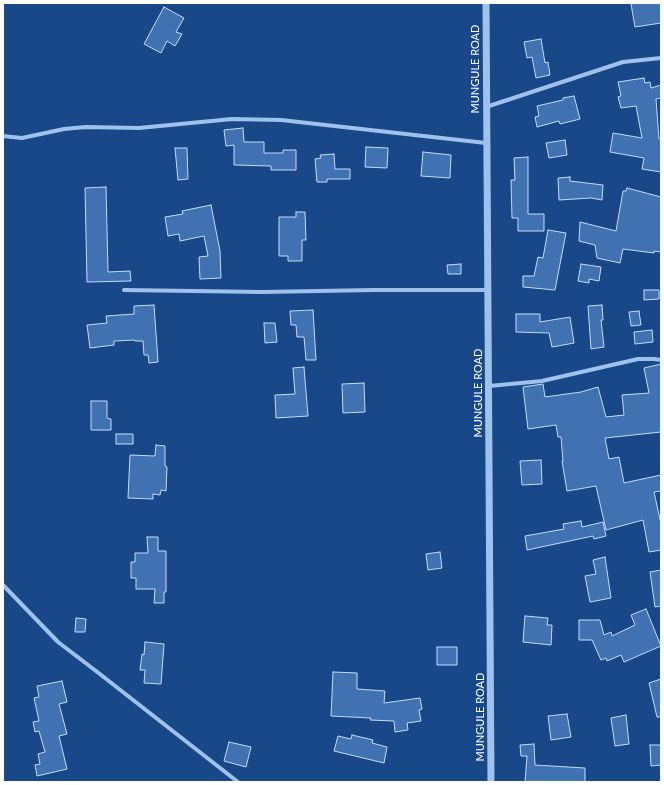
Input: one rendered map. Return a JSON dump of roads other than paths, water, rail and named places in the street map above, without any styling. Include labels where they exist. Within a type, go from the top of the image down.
[{"type":"street","name":"MUNGULE ROAD","points":[[486,3],[491,782]]},
{"type":"street","points":[[486,107],[623,62],[661,58]]},
{"type":"street","points":[[3,136],[22,138],[64,129],[139,128],[232,119],[281,120],[486,143]]},
{"type":"street","points":[[124,290],[262,292],[488,290]]},
{"type":"street","points":[[489,386],[542,381],[638,359],[654,358],[661,360]]},
{"type":"street","points":[[3,585],[58,642],[238,782]]}]
